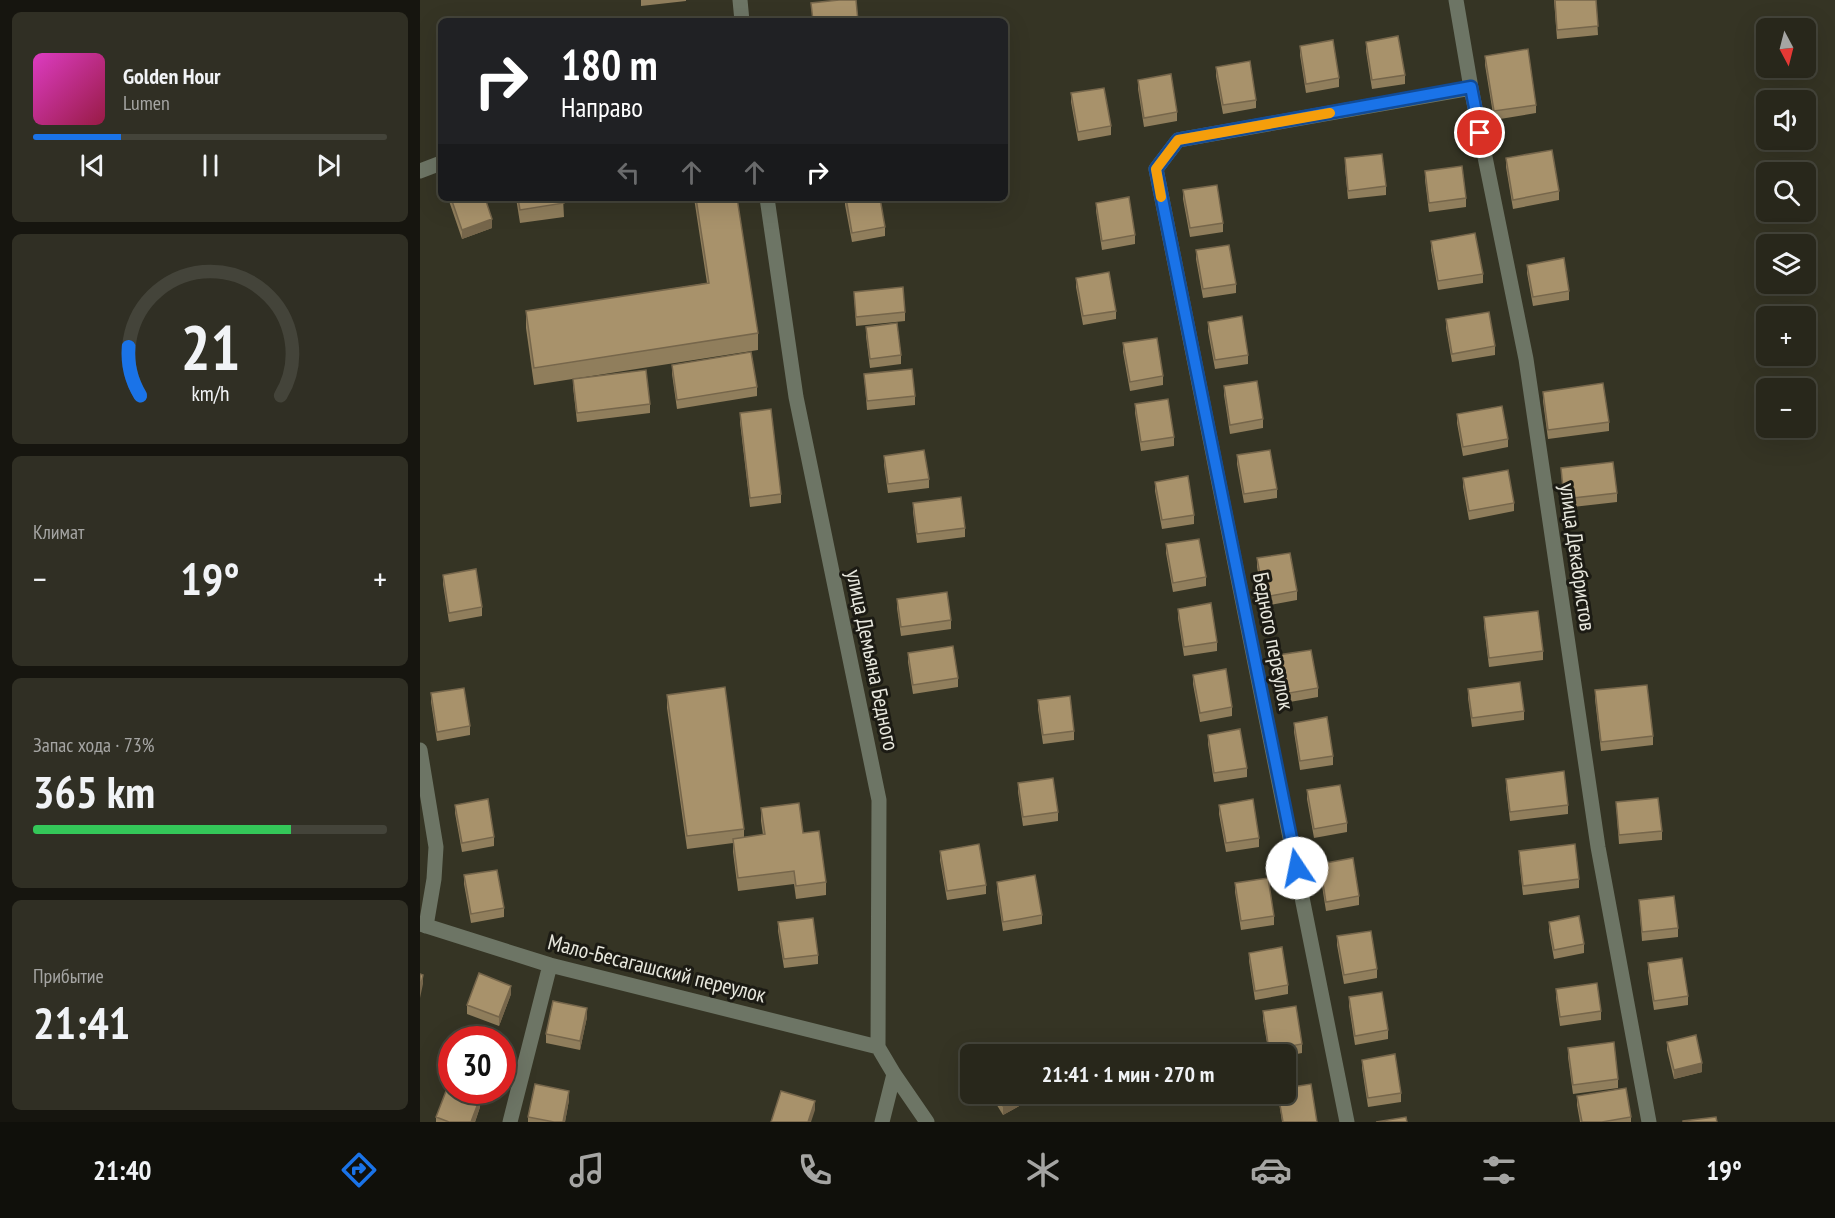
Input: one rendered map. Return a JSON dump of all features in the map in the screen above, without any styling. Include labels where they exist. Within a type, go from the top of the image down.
[{"type":"street","points":[[740,0],[742,18]]},
{"type":"street","name":"улица Декабристов","points":[[1456,0],[1471,87],[1526,359],[1598,847],[1649,1122]]},
{"type":"street","name":"Бедного переулок","points":[[1347,1122],[1156,169],[1178,140],[1471,87]]},
{"type":"street","points":[[420,171],[438,165]]},
{"type":"street","name":"улица Демьяна Бедного","points":[[767,201],[796,397],[879,800],[878,1047]]},
{"type":"street","name":"Мало-Бесагашский переулок","points":[[420,750],[436,847],[434,879],[423,925],[550,965],[878,1047]]},
{"type":"street","points":[[510,1122],[550,965]]},
{"type":"street","points":[[878,1047],[927,1122]]},
{"type":"street","points":[[882,1122],[894,1074]]},
{"type":"building","points":[[856,0],[858,18],[813,18],[811,3]]},
{"type":"building","points":[[1555,0],[1596,0],[1598,26],[1557,30]]},
{"type":"building","points":[[1398,36],[1405,75],[1372,80],[1366,42]]},
{"type":"building","points":[[1333,40],[1339,78],[1306,84],[1300,46]]},
{"type":"building","points":[[1528,49],[1536,105],[1494,111],[1485,56]]},
{"type":"building","points":[[1250,61],[1256,100],[1223,105],[1216,67]]},
{"type":"building","points":[[1171,74],[1177,112],[1144,118],[1138,80]]},
{"type":"building","points":[[1104,88],[1111,126],[1078,132],[1071,93]]},
{"type":"building","points":[[1552,150],[1559,191],[1513,200],[1506,158]]},
{"type":"building","points":[[1382,154],[1386,186],[1348,191],[1345,158]]},
{"type":"building","points":[[1462,166],[1466,198],[1429,203],[1425,171]]},
{"type":"building","points":[[1217,185],[1223,223],[1190,228],[1183,190]]},
{"type":"building","points":[[1129,197],[1135,235],[1102,241],[1096,203]]},
{"type":"building","points":[[452,201],[486,201],[492,219],[462,230]]},
{"type":"building","points":[[518,201],[564,201],[564,203],[520,210]]},
{"type":"building","points":[[696,201],[737,201],[758,333],[534,368],[526,311],[709,283]]},
{"type":"building","points":[[847,201],[881,201],[885,227],[852,233]]},
{"type":"building","points":[[1475,233],[1483,274],[1438,281],[1431,241]]},
{"type":"building","points":[[1229,245],[1236,284],[1203,289],[1196,250]]},
{"type":"building","points":[[1564,258],[1569,291],[1533,297],[1527,265]]},
{"type":"building","points":[[1109,272],[1116,311],[1083,316],[1076,278]]},
{"type":"building","points":[[903,287],[905,312],[856,317],[854,292]]},
{"type":"building","points":[[1489,312],[1495,346],[1452,354],[1446,319]]},
{"type":"building","points":[[1242,316],[1248,355],[1215,360],[1208,322]]},
{"type":"building","points":[[897,323],[901,355],[870,359],[866,327]]},
{"type":"building","points":[[1157,338],[1163,376],[1130,382],[1123,343]]},
{"type":"building","points":[[751,352],[757,387],[677,400],[672,365]]},
{"type":"building","points":[[912,369],[915,396],[867,401],[864,374]]},
{"type":"building","points":[[646,370],[650,404],[577,413],[573,379]]},
{"type":"building","points":[[1257,381],[1263,419],[1230,425],[1224,386]]},
{"type":"building","points":[[1603,383],[1609,422],[1548,430],[1543,392]]},
{"type":"building","points":[[1168,399],[1174,437],[1141,442],[1135,404]]},
{"type":"building","points":[[1502,406],[1508,439],[1463,447],[1457,414]]},
{"type":"building","points":[[771,409],[781,494],[750,498],[740,413]]},
{"type":"building","points":[[924,450],[929,479],[888,484],[884,456]]},
{"type":"building","points":[[1270,450],[1277,489],[1244,494],[1237,455]]},
{"type":"building","points":[[1613,462],[1617,493],[1564,499],[1561,468]]},
{"type":"building","points":[[1508,470],[1514,503],[1469,511],[1463,478]]},
{"type":"building","points":[[1188,476],[1194,515],[1162,520],[1155,482]]},
{"type":"building","points":[[961,497],[965,528],[917,534],[913,503]]},
{"type":"building","points":[[1199,539],[1206,577],[1173,583],[1166,544]]},
{"type":"building","points":[[1290,553],[1297,591],[1264,597],[1257,558]]},
{"type":"building","points":[[476,569],[482,607],[449,613],[443,575]]},
{"type":"building","points":[[947,592],[951,620],[901,627],[897,599]]},
{"type":"building","points":[[1211,603],[1217,642],[1184,647],[1178,609]]},
{"type":"building","points":[[1538,611],[1543,651],[1489,658],[1484,617]]},
{"type":"building","points":[[953,646],[958,678],[913,685],[908,653]]},
{"type":"building","points":[[1311,650],[1318,688],[1284,694],[1278,655]]},
{"type":"building","points":[[1226,669],[1232,707],[1200,713],[1193,675]]},
{"type":"building","points":[[1520,682],[1524,711],[1472,718],[1468,689]]},
{"type":"building","points":[[1647,685],[1653,736],[1601,742],[1595,690]]},
{"type":"building","points":[[725,687],[744,829],[687,836],[667,695]]},
{"type":"building","points":[[464,688],[470,726],[437,732],[431,693]]},
{"type":"building","points":[[1070,696],[1074,731],[1043,735],[1038,700]]},
{"type":"building","points":[[1327,717],[1333,756],[1300,761],[1294,723]]},
{"type":"building","points":[[1240,729],[1247,768],[1214,773],[1208,735]]},
{"type":"building","points":[[1564,771],[1568,805],[1510,812],[1506,779]]},
{"type":"building","points":[[1053,778],[1058,812],[1023,817],[1018,783]]},
{"type":"building","points":[[1340,785],[1347,823],[1314,829],[1307,790]]},
{"type":"building","points":[[1658,798],[1662,831],[1619,835],[1616,802]]},
{"type":"building","points":[[488,799],[494,837],[462,843],[455,805]]},
{"type":"building","points":[[1253,799],[1259,838],[1226,843],[1219,805]]},
{"type":"building","points":[[799,803],[803,833],[819,831],[826,882],[796,886],[794,871],[738,878],[733,839],[765,834],[761,808]]},
{"type":"building","points":[[979,844],[986,885],[947,891],[940,851]]},
{"type":"building","points":[[1575,844],[1579,879],[1523,886],[1519,851]]},
{"type":"building","points":[[1353,858],[1359,896],[1326,902],[1320,864]]},
{"type":"building","points":[[497,870],[504,908],[471,914],[464,875]]},
{"type":"building","points":[[1035,875],[1042,915],[1003,922],[997,882]]},
{"type":"building","points":[[1268,878],[1274,916],[1241,921],[1235,883]]},
{"type":"building","points":[[1674,896],[1678,928],[1642,932],[1639,900]]},
{"type":"building","points":[[1579,916],[1584,944],[1554,950],[1549,922]]},
{"type":"building","points":[[813,918],[818,955],[784,959],[778,922]]},
{"type":"building","points":[[1371,931],[1377,969],[1344,975],[1337,936]]},
{"type":"building","points":[[1282,947],[1288,985],[1255,991],[1249,953]]},
{"type":"building","points":[[1682,958],[1688,996],[1654,1001],[1648,963]]},
{"type":"building","points":[[479,973],[511,986],[499,1017],[467,1005]]},
{"type":"building","points":[[1597,983],[1601,1011],[1560,1017],[1556,989]]},
{"type":"building","points":[[1382,992],[1388,1030],[1355,1036],[1349,997]]},
{"type":"building","points":[[553,1001],[587,1008],[580,1041],[546,1034]]},
{"type":"building","points":[[1296,1006],[1302,1044],[1268,1044],[1263,1011]]},
{"type":"building","points":[[1696,1035],[1702,1063],[1674,1070],[1667,1042]]},
{"type":"building","points":[[1614,1042],[1618,1079],[1573,1085],[1568,1048]]},
{"type":"building","points":[[1395,1054],[1401,1093],[1368,1098],[1362,1060]]},
{"type":"building","points":[[535,1084],[569,1091],[563,1122],[528,1117]]},
{"type":"building","points":[[1311,1084],[1317,1122],[1283,1122],[1280,1104],[1296,1104],[1296,1086]]},
{"type":"building","points":[[1626,1088],[1631,1117],[1602,1122],[1582,1122],[1577,1096]]},
{"type":"building","points":[[781,1091],[815,1101],[808,1122],[771,1122]]},
{"type":"building","points":[[441,1104],[478,1104],[471,1122],[449,1122],[436,1117]]},
{"type":"building","points":[[1406,1117],[1407,1122],[1376,1122]]},
{"type":"building","points":[[1716,1117],[1717,1122],[1683,1122],[1683,1121]]},
{"type":"slow traffic","points":[[1161,197],[1156,169],[1178,140],[1330,113]]},
{"type":"route","points":[[1297,868],[1156,169],[1178,140],[1471,87],[1480,133]]}]
